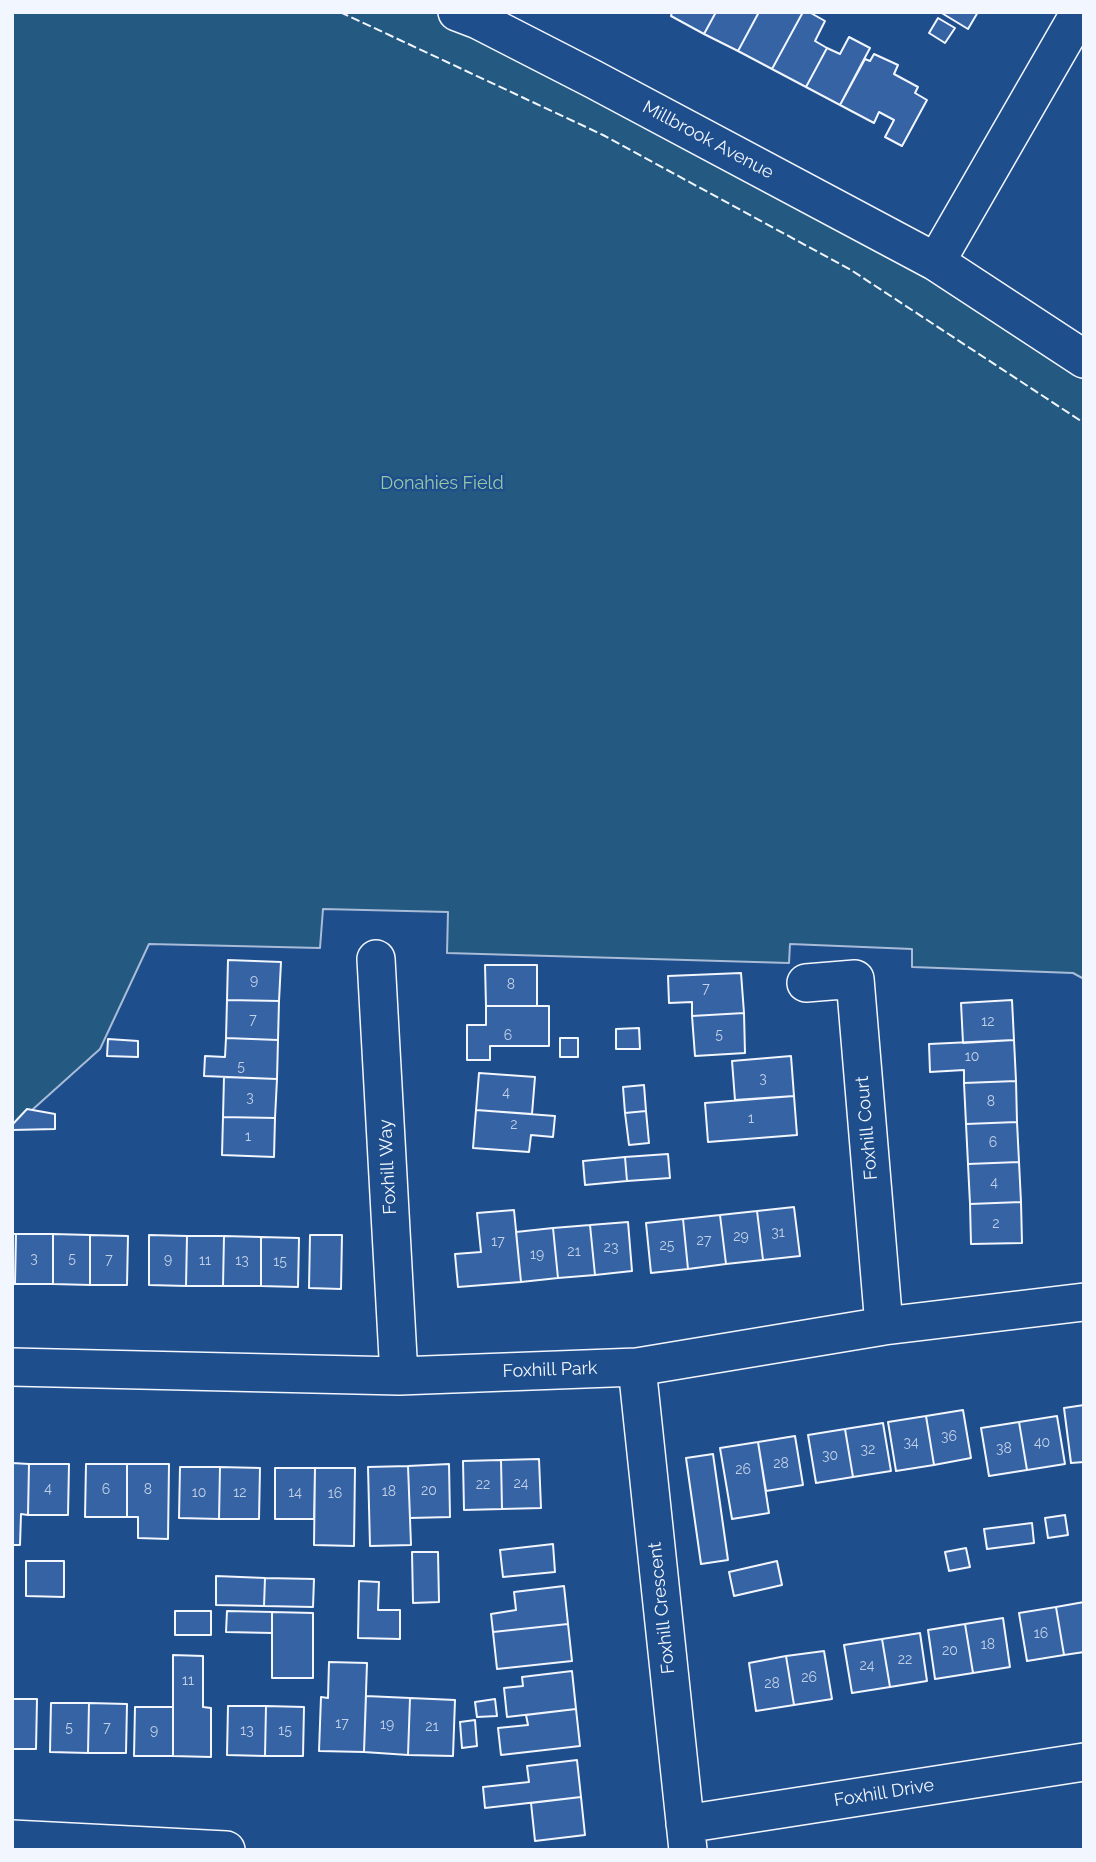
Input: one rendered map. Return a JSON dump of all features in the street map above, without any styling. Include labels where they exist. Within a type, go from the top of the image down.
[{"type":"street","points":[[936,262],[1080,12]]},
{"type":"street","name":"Millbrook Avenue","points":[[473,15],[936,262],[1084,359]]},
{"type":"street","name":"Foxhill Way","points":[[376,959],[399,1376]]},
{"type":"street","name":"Foxhill Court","points":[[806,983],[855,979],[884,1326]]},
{"type":"street","name":"Foxhill Park","points":[[12,1367],[399,1376],[637,1367],[884,1326],[1084,1301]]},
{"type":"street","name":"Foxhill Crescent","points":[[637,1367],[687,1837]]},
{"type":"street","name":"Foxhill Drive","points":[[687,1837],[1084,1762]]},
{"type":"street","points":[[12,1839],[226,1850]]},
{"type":"green space","name":"Donahies Field","points":[[12,12],[454,12],[593,79],[1084,368],[1084,979],[1073,973],[912,967],[912,949],[790,944],[789,963],[447,953],[448,912],[323,909],[320,948],[149,944],[100,1049],[12,1128]]},
{"type":"building","points":[[672,12],[716,12],[704,34],[671,16]]},
{"type":"building","points":[[716,12],[759,12],[738,51],[704,34]]},
{"type":"building","points":[[759,12],[803,12],[772,69],[738,51]]},
{"type":"building","points":[[803,12],[809,12],[825,21],[815,41],[827,48],[806,87],[772,69]]},
{"type":"building","points":[[940,12],[978,12],[968,29]]},
{"type":"building","points":[[938,18],[955,28],[945,43],[929,33]]},
{"type":"building","points":[[849,37],[870,48],[840,105],[806,87],[827,48],[840,54]]},
{"type":"building","points":[[874,54],[898,65],[894,74],[918,87],[915,93],[927,100],[902,146],[885,137],[894,120],[879,112],[874,123],[840,105],[865,59],[870,61]]},
{"type":"building","points":[[228,960],[281,962],[279,1001],[227,1000]]},
{"type":"building","points":[[485,965],[537,965],[537,1006],[486,1006]]},
{"type":"building","points":[[741,973],[744,1013],[692,1016],[692,1002],[669,1003],[668,976]]},
{"type":"building","points":[[227,1000],[279,1001],[278,1040],[226,1038]]},
{"type":"building","points":[[1012,1000],[1014,1040],[963,1043],[961,1003]]},
{"type":"building","points":[[486,1006],[549,1006],[549,1046],[490,1046],[490,1060],[467,1060],[467,1025],[486,1025]]},
{"type":"building","points":[[744,1013],[745,1053],[695,1056],[692,1016]]},
{"type":"building","points":[[639,1028],[640,1049],[616,1049],[616,1029]]},
{"type":"building","points":[[226,1038],[278,1040],[277,1079],[204,1076],[205,1056],[225,1057]]},
{"type":"building","points":[[560,1038],[578,1038],[578,1057],[560,1057]]},
{"type":"building","points":[[108,1039],[138,1041],[138,1057],[107,1056]]},
{"type":"building","points":[[1014,1040],[1016,1081],[964,1083],[964,1070],[930,1072],[929,1044]]},
{"type":"building","points":[[791,1056],[794,1096],[735,1100],[732,1061]]},
{"type":"building","points":[[479,1073],[535,1077],[532,1114],[476,1110]]},
{"type":"building","points":[[224,1077],[277,1079],[275,1118],[223,1117]]},
{"type":"building","points":[[1016,1081],[1017,1122],[966,1124],[964,1083]]},
{"type":"building","points":[[644,1085],[646,1111],[625,1113],[623,1087]]},
{"type":"building","points":[[794,1096],[797,1135],[708,1142],[705,1103]]},
{"type":"building","points":[[27,1109],[55,1114],[55,1129],[12,1130],[12,1125]]},
{"type":"building","points":[[476,1110],[555,1116],[553,1137],[531,1135],[529,1152],[473,1148]]},
{"type":"building","points":[[646,1111],[649,1143],[629,1145],[625,1113]]},
{"type":"building","points":[[223,1117],[275,1118],[274,1157],[222,1155]]},
{"type":"building","points":[[1017,1122],[1019,1162],[968,1164],[966,1124]]},
{"type":"building","points":[[668,1154],[670,1178],[627,1181],[625,1157]]},
{"type":"building","points":[[625,1157],[627,1181],[585,1185],[583,1161]]},
{"type":"building","points":[[1019,1162],[1021,1202],[970,1204],[968,1164]]},
{"type":"building","points":[[1021,1202],[1022,1243],[971,1244],[970,1204]]},
{"type":"building","points":[[794,1207],[800,1256],[763,1260],[757,1211]]},
{"type":"building","points":[[514,1210],[521,1282],[458,1287],[455,1254],[481,1252],[477,1213]]},
{"type":"building","points":[[757,1211],[763,1260],[726,1264],[720,1215]]},
{"type":"building","points":[[720,1215],[726,1264],[688,1269],[683,1219]]},
{"type":"building","points":[[683,1219],[688,1269],[651,1273],[646,1223]]},
{"type":"building","points":[[628,1222],[632,1271],[595,1275],[590,1225]]},
{"type":"building","points":[[590,1225],[595,1275],[558,1278],[553,1228]]},
{"type":"building","points":[[553,1228],[558,1278],[521,1282],[516,1232]]},
{"type":"building","points":[[12,1234],[16,1234],[15,1284],[12,1284]]},
{"type":"building","points":[[16,1234],[53,1234],[53,1284],[15,1284]]},
{"type":"building","points":[[53,1234],[90,1235],[90,1285],[53,1284]]},
{"type":"building","points":[[90,1235],[128,1236],[127,1285],[90,1285]]},
{"type":"building","points":[[149,1235],[187,1236],[186,1286],[149,1285]]},
{"type":"building","points":[[310,1235],[342,1235],[341,1289],[309,1288]]},
{"type":"building","points":[[187,1236],[224,1236],[223,1286],[186,1286]]},
{"type":"building","points":[[224,1236],[261,1237],[261,1286],[223,1286]]},
{"type":"building","points":[[261,1237],[299,1238],[298,1287],[261,1286]]},
{"type":"building","points":[[1084,1405],[1084,1462],[1071,1463],[1064,1408]]},
{"type":"building","points":[[963,1410],[971,1458],[934,1465],[926,1416]]},
{"type":"building","points":[[926,1416],[934,1465],[896,1471],[888,1422]]},
{"type":"building","points":[[1057,1416],[1065,1464],[1027,1470],[1019,1422]]},
{"type":"building","points":[[1019,1422],[1027,1470],[989,1476],[981,1428]]},
{"type":"building","points":[[883,1423],[891,1471],[853,1477],[845,1429]]},
{"type":"building","points":[[845,1429],[853,1477],[816,1483],[808,1435]]},
{"type":"building","points":[[795,1436],[803,1485],[766,1491],[758,1442]]},
{"type":"building","points":[[758,1442],[769,1513],[732,1519],[720,1448]]},
{"type":"building","points":[[713,1454],[728,1560],[701,1564],[686,1458]]},
{"type":"building","points":[[539,1459],[541,1508],[502,1509],[501,1460]]},
{"type":"building","points":[[501,1460],[502,1509],[464,1510],[463,1461]]},
{"type":"building","points":[[12,1463],[29,1464],[28,1515],[21,1514],[20,1545],[12,1545]]},
{"type":"building","points":[[29,1464],[69,1464],[68,1515],[28,1515]]},
{"type":"building","points":[[86,1464],[127,1464],[127,1517],[85,1517]]},
{"type":"building","points":[[127,1464],[169,1464],[168,1539],[138,1538],[138,1517],[127,1517]]},
{"type":"building","points":[[449,1464],[450,1517],[410,1518],[408,1466]]},
{"type":"building","points":[[408,1466],[411,1545],[370,1546],[368,1467]]},
{"type":"building","points":[[180,1467],[220,1467],[219,1519],[179,1518]]},
{"type":"building","points":[[220,1467],[260,1468],[259,1519],[219,1519]]},
{"type":"building","points":[[275,1468],[315,1468],[314,1519],[275,1519]]},
{"type":"building","points":[[315,1468],[355,1468],[354,1546],[314,1545]]},
{"type":"building","points":[[1065,1515],[1068,1535],[1048,1538],[1045,1518]]},
{"type":"building","points":[[1032,1523],[1034,1543],[987,1549],[984,1529]]},
{"type":"building","points":[[553,1544],[555,1572],[503,1577],[500,1550]]},
{"type":"building","points":[[966,1548],[970,1567],[949,1571],[945,1552]]},
{"type":"building","points":[[412,1552],[438,1552],[439,1602],[413,1603]]},
{"type":"building","points":[[26,1561],[64,1561],[64,1597],[26,1596]]},
{"type":"building","points":[[777,1561],[782,1585],[734,1596],[729,1572]]},
{"type":"building","points":[[216,1576],[265,1578],[264,1606],[216,1605]]},
{"type":"building","points":[[265,1578],[314,1579],[313,1607],[264,1606]]},
{"type":"building","points":[[359,1581],[379,1582],[378,1610],[400,1610],[400,1639],[358,1638]]},
{"type":"building","points":[[564,1586],[568,1624],[493,1632],[491,1614],[516,1610],[514,1592]]},
{"type":"building","points":[[1084,1602],[1084,1652],[1064,1655],[1056,1607]]},
{"type":"building","points":[[1056,1607],[1064,1655],[1027,1661],[1019,1613]]},
{"type":"building","points":[[175,1611],[211,1611],[211,1635],[175,1635]]},
{"type":"building","points":[[227,1611],[272,1612],[272,1633],[226,1632]]},
{"type":"building","points":[[272,1612],[313,1613],[313,1678],[272,1678]]},
{"type":"building","points":[[1003,1618],[1010,1667],[973,1673],[965,1624]]},
{"type":"building","points":[[568,1624],[572,1661],[497,1669],[493,1632]]},
{"type":"building","points":[[965,1624],[973,1673],[935,1679],[928,1630]]},
{"type":"building","points":[[920,1633],[927,1681],[890,1687],[882,1639]]},
{"type":"building","points":[[882,1639],[890,1687],[852,1693],[844,1645]]},
{"type":"building","points":[[824,1651],[832,1699],[794,1705],[786,1656]]},
{"type":"building","points":[[173,1655],[203,1656],[203,1707],[211,1708],[211,1757],[173,1756]]},
{"type":"building","points":[[786,1656],[794,1705],[756,1711],[749,1663]]},
{"type":"building","points":[[329,1662],[367,1663],[364,1752],[319,1751],[321,1697],[328,1698]]},
{"type":"building","points":[[572,1671],[576,1709],[507,1717],[504,1688],[523,1686],[522,1677]]},
{"type":"building","points":[[366,1696],[410,1698],[408,1755],[364,1752]]},
{"type":"building","points":[[410,1698],[455,1700],[453,1756],[408,1755]]},
{"type":"building","points":[[12,1699],[37,1699],[36,1749],[12,1749]]},
{"type":"building","points":[[495,1699],[497,1716],[477,1717],[475,1702]]},
{"type":"building","points":[[51,1703],[89,1703],[88,1753],[50,1752]]},
{"type":"building","points":[[89,1703],[127,1704],[126,1753],[88,1753]]},
{"type":"building","points":[[228,1706],[266,1706],[265,1756],[227,1755]]},
{"type":"building","points":[[266,1706],[304,1707],[303,1756],[265,1756]]},
{"type":"building","points":[[135,1707],[173,1707],[173,1756],[134,1756]]},
{"type":"building","points":[[576,1709],[580,1746],[501,1755],[498,1728],[528,1725],[526,1715]]},
{"type":"building","points":[[475,1720],[477,1746],[462,1748],[460,1722]]},
{"type":"building","points":[[577,1760],[581,1797],[485,1808],[483,1787],[529,1782],[527,1766]]},
{"type":"building","points":[[581,1797],[585,1835],[535,1841],[531,1803]]},
{"type":"fence","points":[[340,12],[603,135],[851,270],[1084,423]]}]
